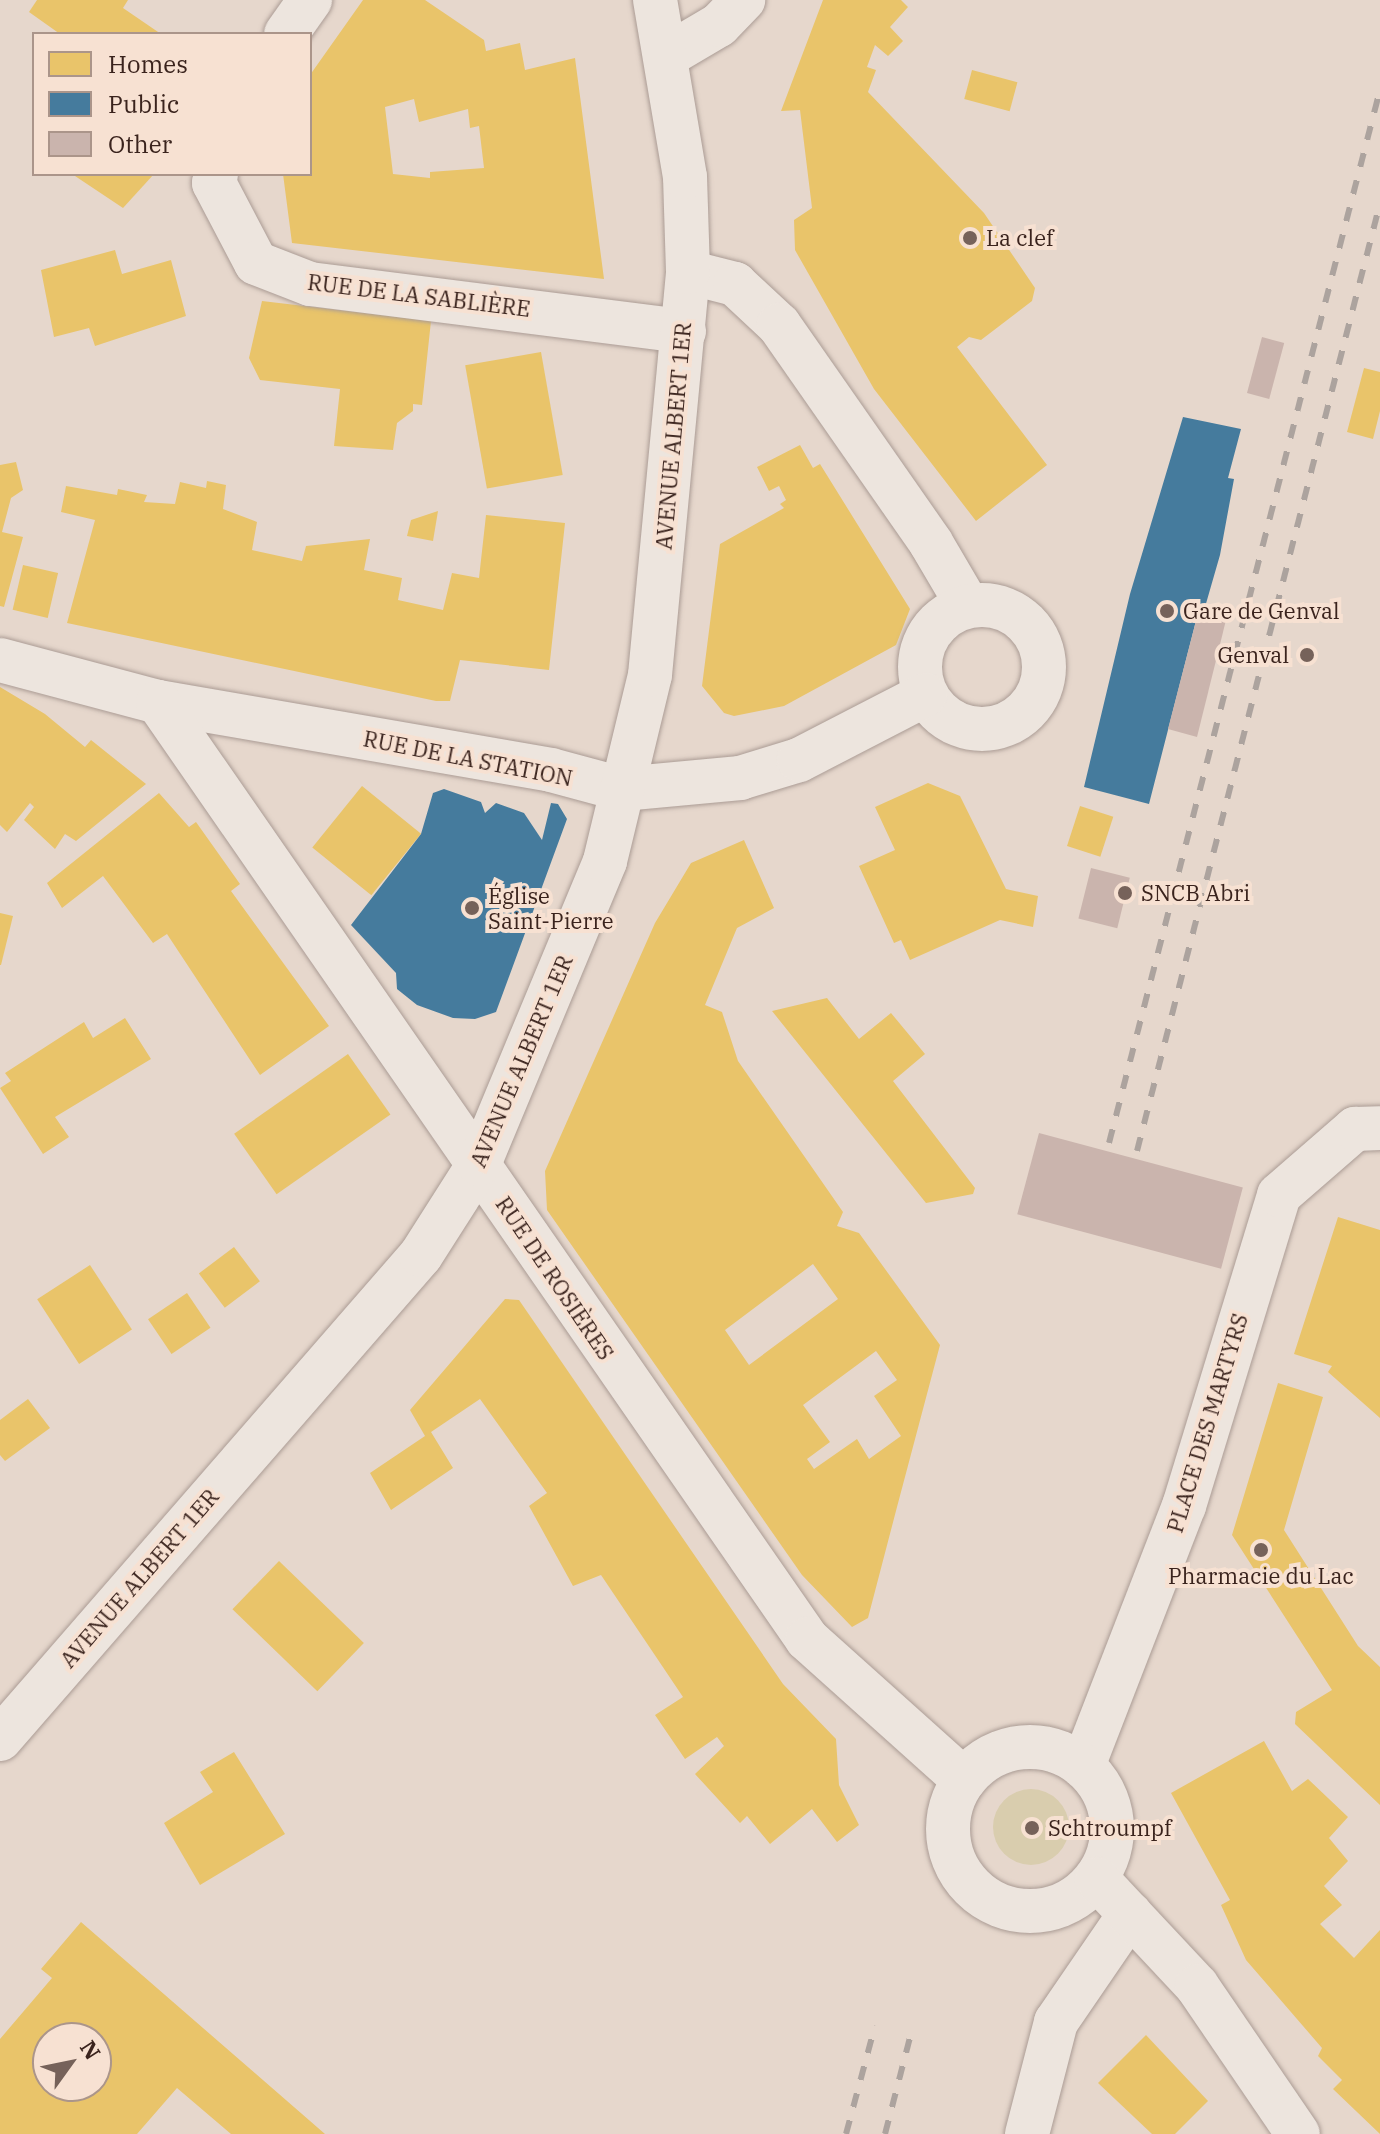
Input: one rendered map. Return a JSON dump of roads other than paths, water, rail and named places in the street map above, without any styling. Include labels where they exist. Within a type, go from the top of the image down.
[{"type":"street","points":[[287,32],[310,0]]},
{"type":"street","name":"AVENUE ALBERT 1ER","points":[[0,1739],[421,1255],[479,1164],[605,861],[650,675],[688,272],[685,177],[668,55],[655,0]]},
{"type":"street","points":[[668,55],[719,25],[743,0]]},
{"type":"street","name":"RUE DE LA SABLIÈRE","points":[[216,176],[214,183],[256,263],[310,284],[684,331]]},
{"type":"street","points":[[688,272],[735,284],[779,325],[931,543],[968,606]]},
{"type":"street","points":[[968,606],[1002,608],[1032,630],[1045,669],[1041,689],[1016,721],[976,730],[955,724],[925,695],[919,673],[928,635],[947,615],[968,606]]},
{"type":"street","name":"RUE DE LA STATION","points":[[0,660],[158,702],[551,770],[622,789],[740,778],[799,760],[925,695]]},
{"type":"street","name":"RUE DE ROSIÈRES","points":[[158,702],[807,1639],[964,1780]]},
{"type":"street","name":"PLACE DES MARTYRS","points":[[1083,1766],[1184,1506],[1279,1195],[1368,1128]]},
{"type":"street","points":[[1026,1747],[1057,1751],[1083,1766],[1110,1807],[1113,1832],[1097,1879],[1067,1904],[1024,1913],[982,1898],[954,1864],[947,1820],[964,1780],[997,1754],[1026,1747]]},
{"type":"street","points":[[1097,1879],[1197,1986],[1298,2134]]},
{"type":"street","points":[[1027,2134],[1056,2022],[1130,1914]]},
{"type":"railway","points":[[1109,1143],[1380,90]]},
{"type":"railway","points":[[1137,1151],[1380,203]]},
{"type":"railway","points":[[846,2134],[875,2026]]},
{"type":"railway","points":[[885,2134],[910,2037]]},
{"type":"place","name":"La clef","points":[[970,238]]},
{"type":"place","name":"Gare de Genval","points":[[1167,611]]},
{"type":"place","name":"Genval","points":[[1307,655]]},
{"type":"place","name":"SNCB Abri","points":[[1125,893]]},
{"type":"place","name":"Église Saint-Pierre","points":[[472,908]]},
{"type":"place","name":"Pharmacie du Lac","points":[[1261,1550]]},
{"type":"place","name":"Schtroumpf","points":[[1032,1828]]}]
